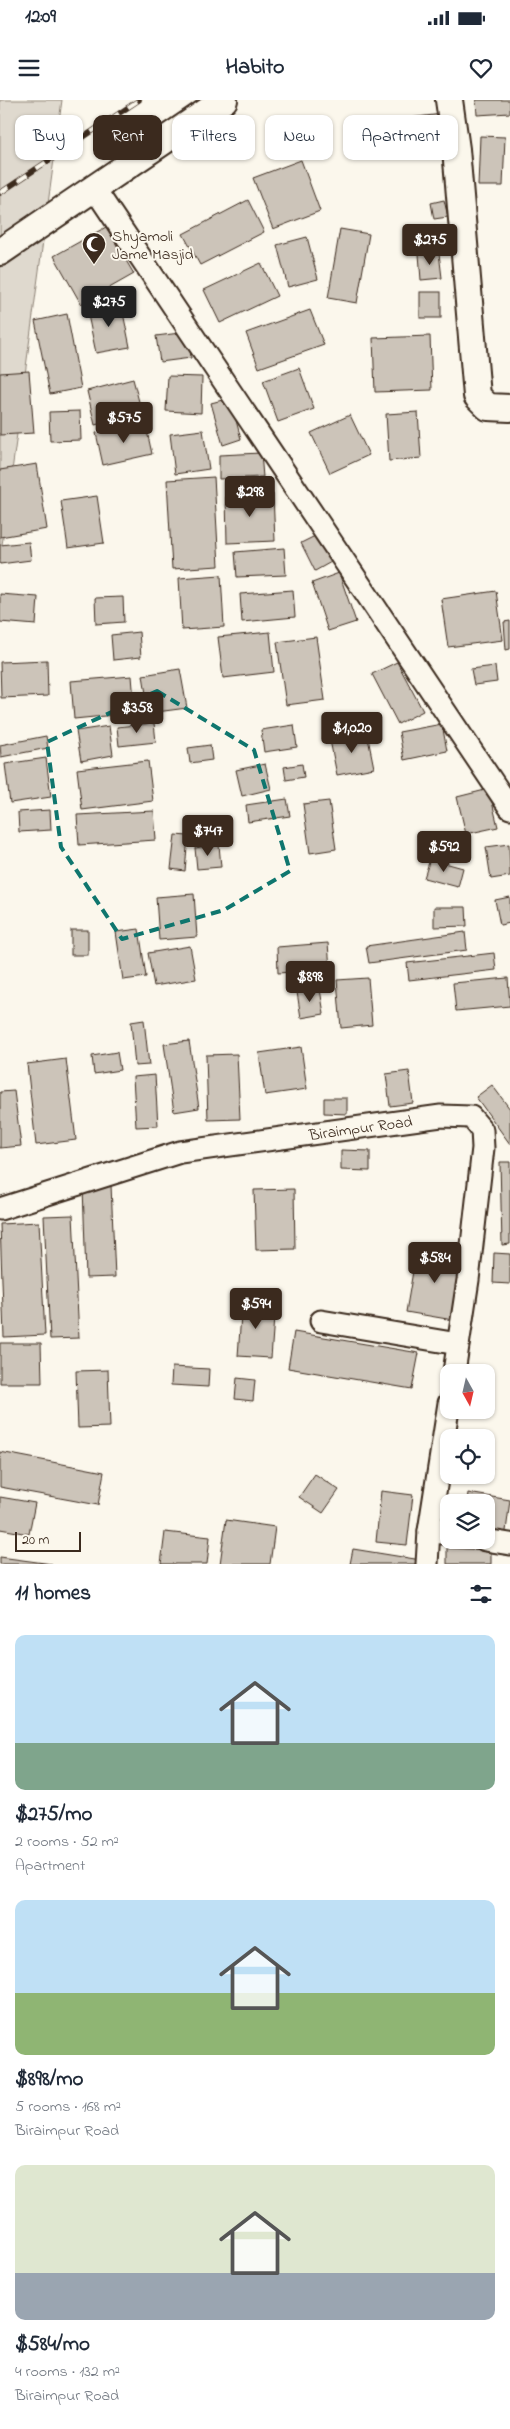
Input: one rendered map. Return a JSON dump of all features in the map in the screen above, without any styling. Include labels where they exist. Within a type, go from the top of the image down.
[{"type":"street","points":[[0,252],[224,100]]},
{"type":"street","points":[[449,100],[456,149],[477,396],[488,407],[510,408]]},
{"type":"street","points":[[94,188],[510,808]]},
{"type":"street","name":"Biraimpur Road","points":[[0,1209],[180,1152],[441,1116],[471,1117],[482,1130],[483,1148],[468,1280],[455,1364]]},
{"type":"street","points":[[321,1321],[458,1344]]},
{"type":"street","points":[[427,1564],[439,1532],[448,1419]]},
{"type":"street","points":[[495,1542],[510,1544]]},
{"type":"highlighted area","points":[[157,691],[254,750],[290,871],[224,910],[122,939],[61,847],[47,742]]},
{"type":"shaded area","points":[[0,100],[62,100],[60,115],[15,115],[15,160],[54,160],[0,560]]},
{"type":"building","points":[[476,100],[510,100],[510,113],[477,115]]},
{"type":"building","points":[[480,136],[505,137],[503,186],[478,186]]},
{"type":"building","points":[[301,160],[320,211],[273,229],[253,178]]},
{"type":"building","points":[[248,200],[264,232],[200,265],[183,234]]},
{"type":"building","points":[[444,200],[448,217],[434,219],[431,203]]},
{"type":"building","name":"Shyamoli Jame Masjid","points":[[106,227],[134,274],[81,304],[54,256]]},
{"type":"building","points":[[340,229],[369,234],[357,303],[328,298]]},
{"type":"building","points":[[307,237],[318,279],[288,287],[277,245]]},
{"type":"building","points":[[439,253],[442,278],[421,280],[419,254]]},
{"type":"building","points":[[261,263],[277,296],[220,323],[204,290]]},
{"type":"building","points":[[420,292],[441,292],[441,318],[420,318]]},
{"type":"building","points":[[121,303],[130,347],[96,353],[87,310]]},
{"type":"building","points":[[310,310],[324,345],[259,368],[246,333]]},
{"type":"building","points":[[67,314],[81,388],[50,394],[35,321]]},
{"type":"building","points":[[188,332],[191,358],[160,362],[156,336]]},
{"type":"building","points":[[430,336],[432,390],[375,392],[373,338]]},
{"type":"building","points":[[299,368],[314,409],[278,422],[263,381]]},
{"type":"building","points":[[29,371],[34,433],[0,435],[0,373]]},
{"type":"building","points":[[168,376],[202,377],[201,413],[166,411]]},
{"type":"building","points":[[133,379],[142,413],[95,425],[87,391]]},
{"type":"building","points":[[230,398],[241,439],[223,445],[211,403]]},
{"type":"building","points":[[80,411],[81,440],[50,441],[49,412]]},
{"type":"building","points":[[418,412],[421,458],[389,461],[386,414]]},
{"type":"building","points":[[350,415],[369,455],[330,473],[311,433]]},
{"type":"building","points":[[145,422],[152,454],[103,465],[96,433]]},
{"type":"building","points":[[203,430],[209,469],[175,474],[170,434]]},
{"type":"building","points":[[261,453],[263,477],[219,479],[219,455]]},
{"type":"building","points":[[37,464],[47,529],[0,537],[0,470]]},
{"type":"building","points":[[214,477],[219,566],[172,569],[167,480]]},
{"type":"building","points":[[273,494],[275,541],[227,543],[226,495]]},
{"type":"building","points":[[97,496],[104,543],[68,548],[61,501]]},
{"type":"building","points":[[317,535],[331,562],[315,571],[301,543]]},
{"type":"building","points":[[29,542],[31,560],[0,564],[0,545]]},
{"type":"building","points":[[284,548],[286,575],[237,577],[235,552]]},
{"type":"building","points":[[339,573],[356,622],[328,631],[312,583]]},
{"type":"building","points":[[221,575],[224,627],[182,630],[179,578]]},
{"type":"building","points":[[293,590],[295,617],[242,622],[240,594]]},
{"type":"building","points":[[496,591],[503,640],[448,647],[441,599]]},
{"type":"building","points":[[0,594],[38,597],[36,625],[0,622]]},
{"type":"building","points":[[123,597],[124,622],[96,624],[95,598]]},
{"type":"building","points":[[510,621],[510,649],[506,650],[504,622]]},
{"type":"building","points":[[139,632],[141,657],[113,660],[111,635]]},
{"type":"building","points":[[270,632],[274,672],[223,678],[218,637]]},
{"type":"building","points":[[316,637],[325,700],[286,705],[277,642]]},
{"type":"building","points":[[47,660],[48,696],[1,698],[0,662]]},
{"type":"building","points":[[397,662],[423,711],[398,724],[372,674]]},
{"type":"building","points":[[495,666],[497,682],[474,685],[471,669]]},
{"type":"building","points":[[180,669],[187,708],[149,713],[143,675]]},
{"type":"building","points":[[132,676],[135,713],[74,719],[71,681]]},
{"type":"building","points":[[154,723],[156,742],[119,746],[117,727]]},
{"type":"building","points":[[442,724],[447,751],[404,760],[399,732]]},
{"type":"building","points":[[294,725],[297,747],[264,752],[261,730]]},
{"type":"building","points":[[109,726],[113,755],[81,761],[76,731]]},
{"type":"building","points":[[367,733],[374,768],[337,775],[330,740]]},
{"type":"building","points":[[46,736],[48,748],[1,757],[0,745]]},
{"type":"building","points":[[210,745],[212,760],[190,763],[188,748]]},
{"type":"building","points":[[46,758],[51,797],[10,803],[5,764]]},
{"type":"building","points":[[148,761],[153,801],[82,810],[77,769]]},
{"type":"building","points":[[265,764],[271,789],[242,796],[236,770]]},
{"type":"building","points":[[302,764],[304,777],[286,780],[284,767]]},
{"type":"building","points":[[489,789],[498,827],[466,834],[457,797]]},
{"type":"building","points":[[287,799],[290,816],[248,822],[246,805]]},
{"type":"building","points":[[329,801],[336,849],[310,853],[303,804]]},
{"type":"building","points":[[50,810],[51,830],[19,832],[18,812]]},
{"type":"building","points":[[154,811],[156,840],[79,845],[77,815]]},
{"type":"building","points":[[175,835],[188,836],[185,871],[171,869]]},
{"type":"building","points":[[509,844],[510,876],[491,879],[486,847]]},
{"type":"building","points":[[219,845],[221,867],[197,869],[195,848]]},
{"type":"building","points":[[430,859],[463,868],[458,887],[424,878]]},
{"type":"building","points":[[194,894],[197,937],[159,940],[156,897]]},
{"type":"building","points":[[510,897],[510,923],[500,925],[495,900]]},
{"type":"building","points":[[434,907],[466,907],[467,926],[434,927]]},
{"type":"building","points":[[139,929],[146,977],[123,980],[116,932]]},
{"type":"building","points":[[71,930],[88,930],[88,955],[71,955]]},
{"type":"building","points":[[465,932],[467,950],[369,963],[366,946]]},
{"type":"building","points":[[328,943],[330,969],[278,973],[277,947]]},
{"type":"building","points":[[190,946],[196,979],[154,986],[148,953]]},
{"type":"building","points":[[494,953],[496,970],[409,980],[407,963]]},
{"type":"building","points":[[368,978],[372,1025],[341,1028],[337,980]]},
{"type":"building","points":[[508,978],[510,1006],[456,1011],[453,983]]},
{"type":"building","points":[[320,989],[324,1014],[301,1018],[297,992]]},
{"type":"building","points":[[144,1020],[149,1065],[135,1066],[131,1022]]},
{"type":"building","points":[[189,1041],[199,1108],[174,1112],[164,1044]]},
{"type":"building","points":[[301,1047],[307,1089],[265,1095],[259,1053]]},
{"type":"building","points":[[117,1052],[120,1070],[94,1074],[92,1056]]},
{"type":"building","points":[[237,1054],[240,1119],[208,1120],[206,1055]]},
{"type":"building","points":[[66,1059],[76,1140],[36,1145],[27,1064]]},
{"type":"building","points":[[409,1071],[413,1103],[390,1106],[386,1074]]},
{"type":"building","points":[[155,1075],[158,1126],[136,1127],[133,1077]]},
{"type":"building","points":[[492,1085],[510,1109],[510,1144],[476,1097]]},
{"type":"building","points":[[14,1091],[21,1146],[0,1148],[0,1092]]},
{"type":"building","points":[[324,1098],[347,1098],[347,1114],[324,1113]]},
{"type":"building","points":[[341,1150],[370,1151],[370,1171],[341,1170]]},
{"type":"building","points":[[500,1162],[510,1162],[510,1244],[502,1245]]},
{"type":"building","points":[[111,1185],[115,1277],[86,1278],[83,1186]]},
{"type":"building","points":[[294,1189],[295,1249],[256,1250],[254,1190]]},
{"type":"building","points":[[73,1215],[79,1338],[50,1339],[44,1216]]},
{"type":"building","points":[[39,1222],[45,1335],[4,1337],[0,1224]]},
{"type":"building","points":[[417,1248],[463,1255],[453,1320],[406,1312]]},
{"type":"building","points":[[494,1253],[510,1254],[510,1284],[493,1283]]},
{"type":"building","points":[[242,1301],[275,1303],[271,1358],[238,1356]]},
{"type":"building","points":[[294,1332],[419,1353],[412,1389],[288,1368]]},
{"type":"building","points":[[0,1343],[41,1343],[42,1383],[0,1383]]},
{"type":"building","points":[[172,1367],[209,1369],[208,1387],[171,1385]]},
{"type":"building","points":[[108,1370],[110,1427],[78,1428],[76,1371]]},
{"type":"building","points":[[237,1378],[255,1380],[253,1401],[235,1399]]},
{"type":"building","points":[[0,1452],[104,1472],[98,1505],[0,1487]]},
{"type":"building","points":[[315,1474],[339,1490],[323,1513],[299,1497]]},
{"type":"building","points":[[381,1491],[413,1495],[407,1545],[376,1542]]},
{"type":"building","points":[[0,1497],[35,1503],[29,1534],[0,1529]]},
{"type":"building","points":[[495,1498],[510,1500],[505,1539],[495,1537]]},
{"type":"building","points":[[226,1520],[275,1527],[270,1564],[220,1564]]},
{"type":"building","points":[[165,1532],[210,1537],[207,1564],[161,1564]]},
{"type":"building","points":[[353,1549],[421,1560],[421,1564],[350,1564]]},
{"type":"building","points":[[447,1549],[491,1550],[491,1564],[447,1564]]},
{"type":"building","points":[[0,1557],[52,1564],[0,1564]]},
{"type":"railway","points":[[0,193],[139,100]]},
{"type":"place","name":"Shyamoli Jame Masjid","points":[[94,265]]}]
